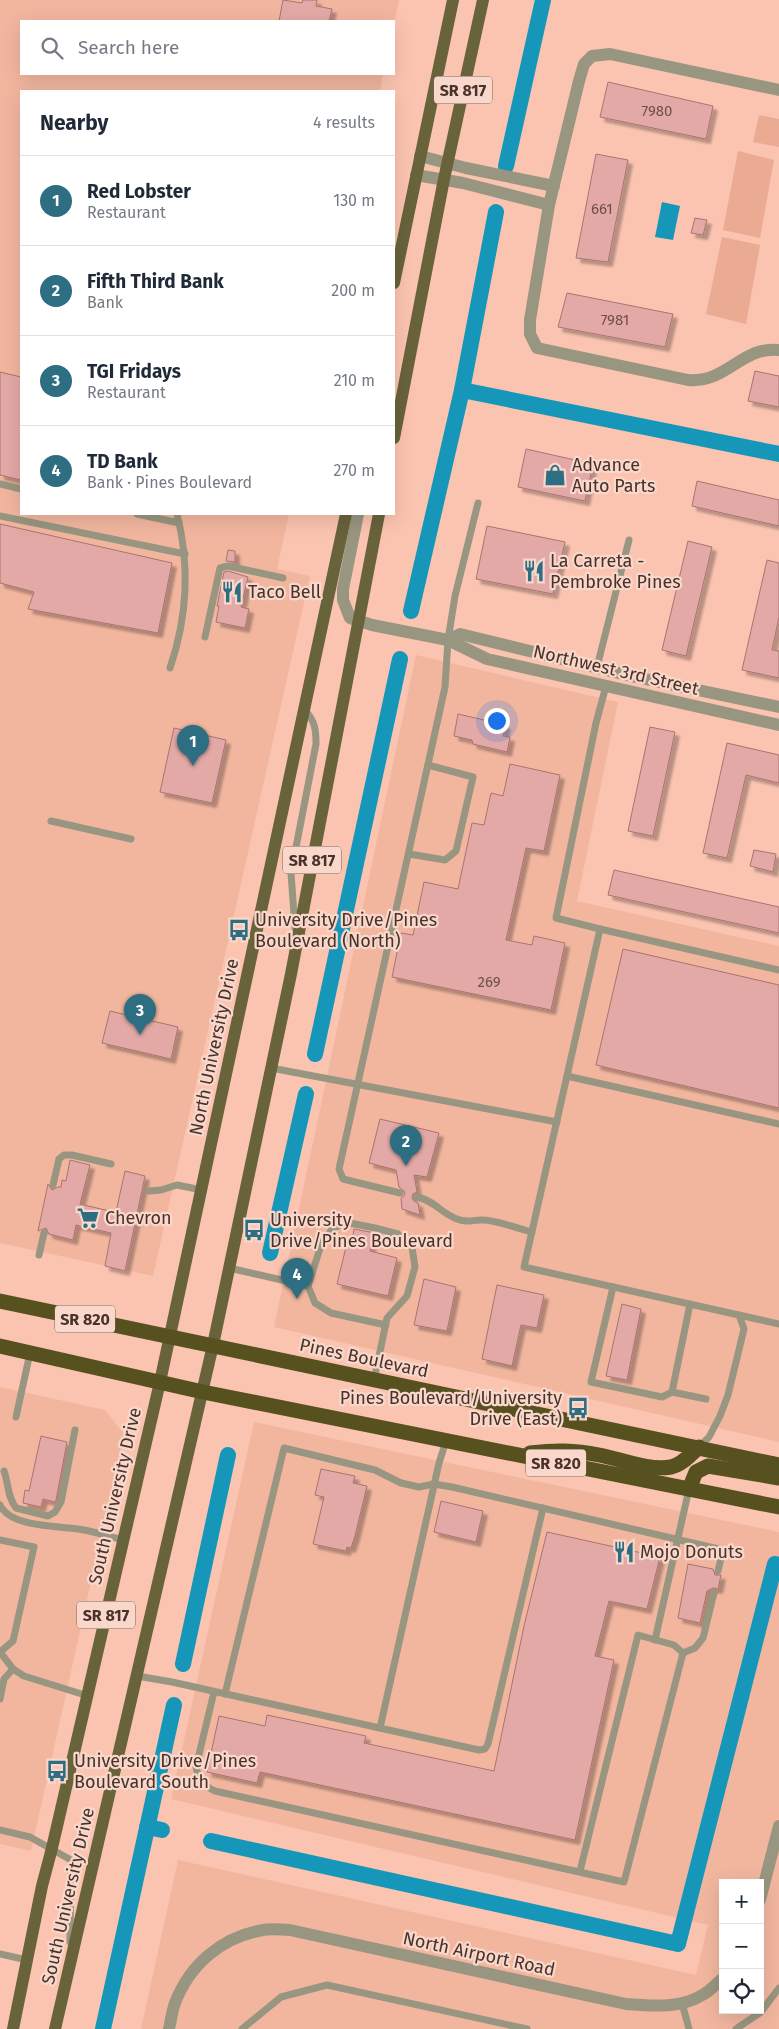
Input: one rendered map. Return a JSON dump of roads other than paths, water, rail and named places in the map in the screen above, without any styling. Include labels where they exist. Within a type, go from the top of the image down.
[{"type":"highway","name":"Pines Boulevard","points":[[0,1301],[779,1465]]},
{"type":"highway","name":"SR 820","points":[[0,1346],[203,1392],[779,1507]]},
{"type":"highway","points":[[514,1454],[563,1449],[598,1454],[651,1467],[672,1467],[685,1460],[699,1447]]},
{"type":"highway","points":[[689,1489],[696,1472],[708,1466],[779,1478]]},
{"type":"main road","name":"SR 817","points":[[395,279],[453,0]]},
{"type":"main road","name":"SR 817","points":[[395,433],[447,163],[482,0]]},
{"type":"main road","name":"North University Drive","points":[[160,1382],[346,515]]},
{"type":"main road","name":"SR 817","points":[[203,1392],[271,1068],[379,515]]},
{"type":"main road","name":"South University Drive","points":[[13,2029],[42,1886],[160,1382]]},
{"type":"main road","name":"South University Drive","points":[[55,2029],[203,1392]]},
{"type":"street","points":[[779,90],[610,54],[592,56],[584,64],[579,81],[554,186],[530,320],[530,334],[537,348],[688,380],[701,381],[710,379],[758,351],[779,350]]},
{"type":"street","points":[[420,156],[554,186]]},
{"type":"street","points":[[416,175],[444,179],[550,205]]},
{"type":"street","points":[[358,515],[343,589],[343,600],[350,618],[358,622]]},
{"type":"street","name":"Northwest 3rd Street","points":[[358,622],[448,640],[487,659],[779,725]]},
{"type":"street","name":"Northwest 3rd Street","points":[[448,640],[460,634],[597,667],[779,707]]},
{"type":"street","points":[[764,1884],[779,1826]]},
{"type":"street","name":"North Airport Road","points":[[169,2029],[175,2003],[191,1971],[212,1951],[224,1943],[237,1936],[264,1929],[290,1930],[626,2004],[660,2007],[682,2003],[704,1994],[719,1981]]},
{"type":"lane","points":[[0,484],[20,489]]},
{"type":"lane","points":[[400,1192],[343,1179],[339,1169],[445,687],[448,640],[455,596],[478,503]]},
{"type":"lane","points":[[142,515],[179,523]]},
{"type":"lane","points":[[170,668],[176,647],[184,600],[185,554],[177,515]]},
{"type":"lane","points":[[0,516],[185,554]]},
{"type":"lane","points":[[597,667],[629,540]]},
{"type":"lane","points":[[204,637],[220,568],[228,566],[283,578]]},
{"type":"lane","points":[[606,686],[596,723],[556,918],[779,970]]},
{"type":"lane","points":[[296,941],[291,872],[316,744],[315,726],[312,717],[305,710]]},
{"type":"lane","points":[[409,854],[445,860],[456,851],[473,777],[428,765]]},
{"type":"lane","points":[[51,821],[131,840]]},
{"type":"lane","points":[[600,929],[524,1267],[779,1324]]},
{"type":"lane","points":[[271,1068],[557,1122]]},
{"type":"lane","points":[[567,1076],[779,1124]]},
{"type":"lane","points":[[53,1186],[59,1159],[64,1155],[72,1155],[111,1164]]},
{"type":"lane","points":[[149,1191],[161,1190],[177,1184],[202,1190]]},
{"type":"lane","points":[[417,1197],[438,1205],[445,1213],[455,1218],[474,1222],[483,1220],[532,1232]]},
{"type":"lane","points":[[374,1380],[386,1325],[387,1318],[407,1296],[415,1267],[412,1247],[398,1234],[350,1223],[334,1227],[322,1242],[308,1286],[316,1303],[331,1313],[386,1325]]},
{"type":"lane","points":[[39,1255],[44,1233]]},
{"type":"lane","points":[[229,1268],[308,1286]]},
{"type":"lane","points":[[613,1287],[591,1382],[641,1394],[662,1397],[672,1392],[706,1399]]},
{"type":"lane","points":[[672,1392],[690,1304]]},
{"type":"lane","points":[[699,1447],[709,1437],[728,1395],[744,1329],[739,1315]]},
{"type":"lane","points":[[16,1417],[30,1353]]},
{"type":"lane","points":[[4,1471],[8,1483],[7,1492],[16,1508],[48,1516],[55,1512],[61,1502],[75,1430]]},
{"type":"lane","points":[[380,1728],[434,1484],[446,1441]]},
{"type":"lane","points":[[225,1694],[284,1448],[375,1470],[401,1483],[419,1487],[434,1484],[679,1538],[723,1550],[718,1570]]},
{"type":"lane","points":[[655,1640],[689,1489]]},
{"type":"lane","points":[[0,1505],[8,1516],[15,1518],[52,1527],[78,1529],[123,1540]]},
{"type":"lane","points":[[137,1676],[479,1750],[485,1749],[488,1744],[543,1508]]},
{"type":"lane","points":[[0,1540],[34,1547],[13,1641],[0,1652],[13,1669],[36,1681],[88,1696]]},
{"type":"lane","points":[[683,1653],[695,1648],[703,1638],[714,1593]]},
{"type":"lane","points":[[580,1871],[638,1636],[674,1645],[683,1653]]},
{"type":"lane","points":[[214,1692],[196,1767],[197,1774],[207,1787],[215,1791],[624,1882],[683,1653]]},
{"type":"lane","points":[[0,1699],[4,1679],[13,1669]]},
{"type":"lane","points":[[0,1830],[30,1837],[69,1858],[72,1863],[70,1962]]},
{"type":"lane","points":[[0,1954],[27,1960]]},
{"type":"lane","points":[[242,2029],[281,1997],[327,1985],[527,2029]]},
{"type":"lane","points":[[736,2029],[761,2012],[779,1988]]},
{"type":"lane","points":[[682,2003],[689,2029]]},
{"type":"water","points":[[662,202],[680,206],[673,240],[655,237]]},
{"type":"waterway","points":[[506,166],[543,0]]},
{"type":"waterway","points":[[411,611],[462,390],[496,212]]},
{"type":"waterway","points":[[462,390],[779,454]]},
{"type":"waterway","points":[[315,1054],[400,659]]},
{"type":"waterway","points":[[270,1253],[306,1094]]},
{"type":"waterway","points":[[183,1664],[228,1455]]},
{"type":"waterway","points":[[211,1841],[678,1944],[775,1564]]},
{"type":"waterway","points":[[103,2029],[174,1705]]},
{"type":"waterway","points":[[147,1827],[162,1830]]},
{"type":"place","name":"Advance Auto Parts","points":[[555,475]]},
{"type":"place","name":"La Carreta - Pembroke Pines","points":[[534,571]]},
{"type":"place","name":"Taco Bell","points":[[232,592]]},
{"type":"place","name":"Red Lobster","points":[[193,766]]},
{"type":"place","name":"University Drive/Pines Boulevard (North)","points":[[239,930]]},
{"type":"place","name":"TGI Fridays","points":[[140,1035]]},
{"type":"place","name":"Fifth Third Bank","points":[[406,1166]]},
{"type":"place","name":"Chevron","points":[[88,1218]]},
{"type":"place","name":"University Drive/Pines Boulevard","points":[[254,1230]]},
{"type":"place","name":"TD Bank","points":[[297,1299]]},
{"type":"place","name":"Pines Boulevard/University Drive (East)","points":[[578,1408]]},
{"type":"place","name":"Mojo Donuts","points":[[624,1552]]},
{"type":"place","name":"University Drive/Pines Boulevard South","points":[[57,1771]]}]
